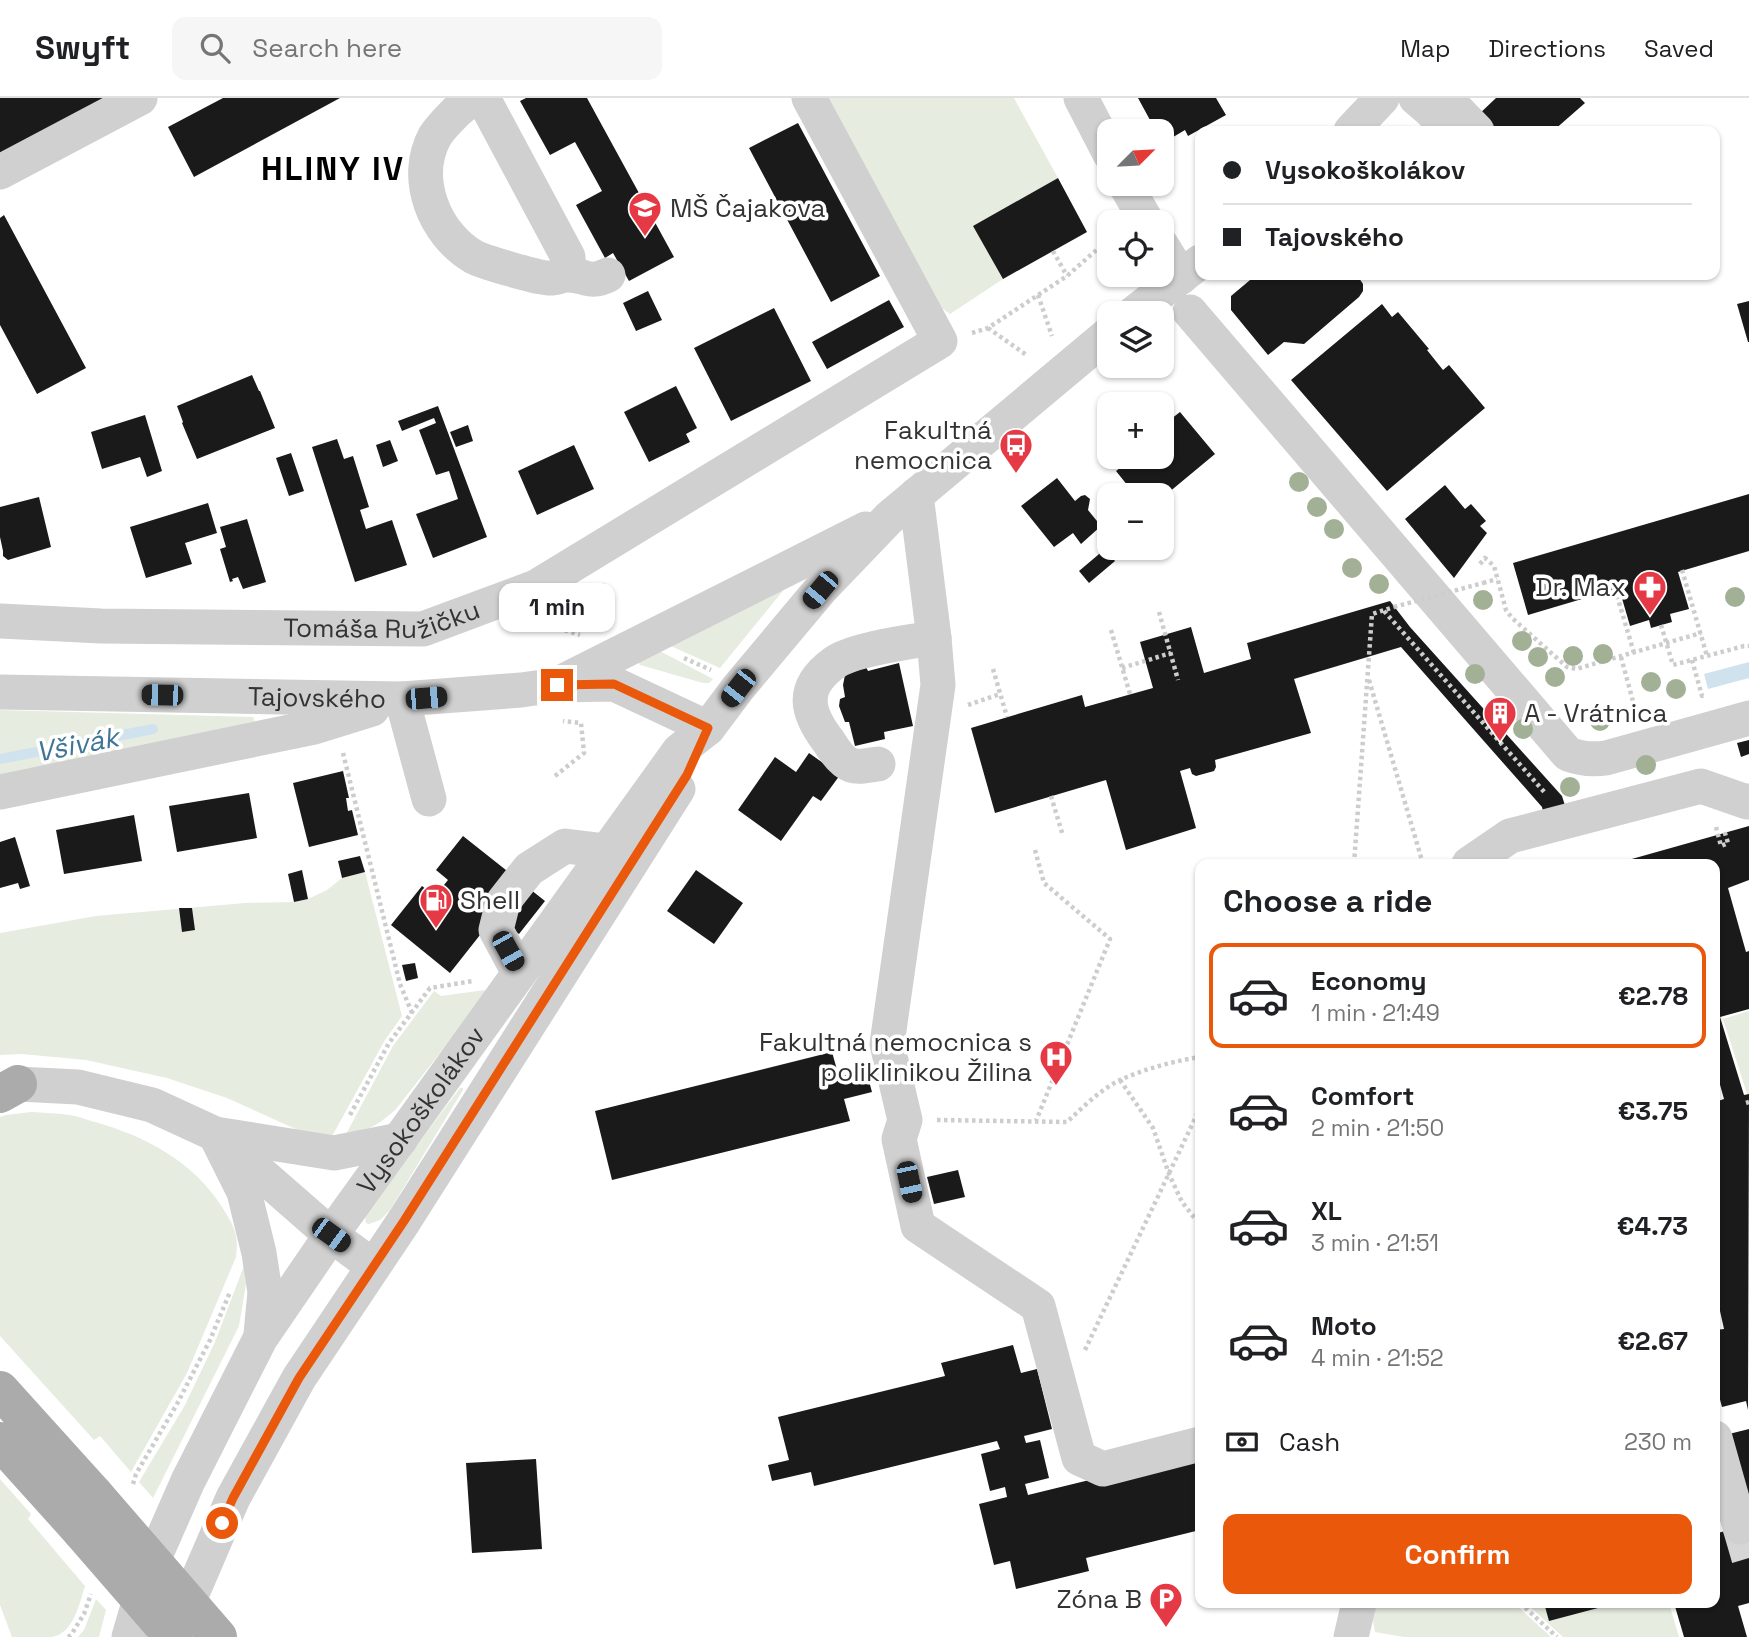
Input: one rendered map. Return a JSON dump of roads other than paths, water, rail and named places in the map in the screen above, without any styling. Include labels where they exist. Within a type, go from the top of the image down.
[{"type":"main road","points":[[0,1369],[48,1443]]},
{"type":"main road","points":[[0,1390],[218,1637]]},
{"type":"main road","points":[[0,1441],[175,1637]]},
{"type":"street","points":[[0,172],[140,98]]},
{"type":"street","name":"Tomáša Ružičku","points":[[0,621],[100,626],[423,629],[536,587],[940,341],[808,98]]},
{"type":"street","points":[[1081,98],[1097,129]]},
{"type":"street","points":[[1356,126],[1382,98]]},
{"type":"street","points":[[1416,98],[1445,126]]},
{"type":"street","points":[[1445,98],[1472,126]]},
{"type":"street","points":[[569,275],[568,257],[484,100],[477,99],[465,104],[435,136],[428,158],[426,180],[430,199],[436,219],[447,234],[460,248],[476,258],[549,279],[569,275],[590,280],[608,275]]},
{"type":"street","points":[[1150,301],[1191,270],[1174,256]]},
{"type":"street","points":[[1190,312],[1568,754],[1593,760],[1606,758],[1749,718]]},
{"type":"street","points":[[557,685],[889,518],[1097,344]]},
{"type":"street","points":[[916,495],[938,685],[887,1044],[905,1120],[900,1139],[918,1226],[1038,1306],[1079,1458],[1102,1469],[1195,1445]]},
{"type":"street","name":"Vysokoškolákov","points":[[175,1637],[233,1498],[299,1378],[404,1221],[687,775],[708,728],[820,590],[889,518]]},
{"type":"street","points":[[878,764],[851,765],[841,758],[815,722],[810,710],[809,696],[824,672],[849,655],[934,638]]},
{"type":"street","name":"Tajovského","points":[[0,692],[402,699],[557,685],[614,684],[708,728]]},
{"type":"street","points":[[0,792],[314,727],[402,699],[429,799]]},
{"type":"street","name":"Vysokoškolákov","points":[[129,1637],[148,1572],[188,1481],[260,1339],[331,1235],[679,751],[708,728]]},
{"type":"street","points":[[1476,859],[1510,836],[1701,786],[1748,804]]},
{"type":"street","points":[[519,973],[496,930],[503,902],[529,869],[565,846],[606,851]]},
{"type":"street","points":[[6,1087],[78,1087],[152,1105],[215,1134],[334,1153],[400,1140]]},
{"type":"street","points":[[215,1134],[331,1235],[373,1266]]},
{"type":"street","points":[[215,1134],[244,1192],[258,1253],[265,1292],[260,1339]]},
{"type":"street","points":[[1720,1456],[1740,1527]]},
{"type":"street","points":[[1351,1637],[1358,1608]]},
{"type":"water","points":[[1749,662],[1749,678],[1708,689],[1704,674]]},
{"type":"waterway","name":"Všivák","points":[[0,759],[153,729]]},
{"type":"tunnel","points":[[1740,1527],[1749,1558]]},
{"type":"place","name":"MŠ Čajakova","points":[[645,238]]},
{"type":"place","name":"Fakultná nemocnica","points":[[1016,475]]},
{"type":"place","name":"Dr. Max","points":[[1650,617]]},
{"type":"place","name":"A - Vrátnica","points":[[1500,743]]},
{"type":"place","name":"Shell","points":[[436,930]]},
{"type":"place","name":"Fakultná nemocnica s poliklinikou Žilina","points":[[1056,1087]]},
{"type":"place","name":"Zóna B","points":[[1166,1629]]},
{"type":"district","name":"HLINY IV","points":[[333,168]]}]
